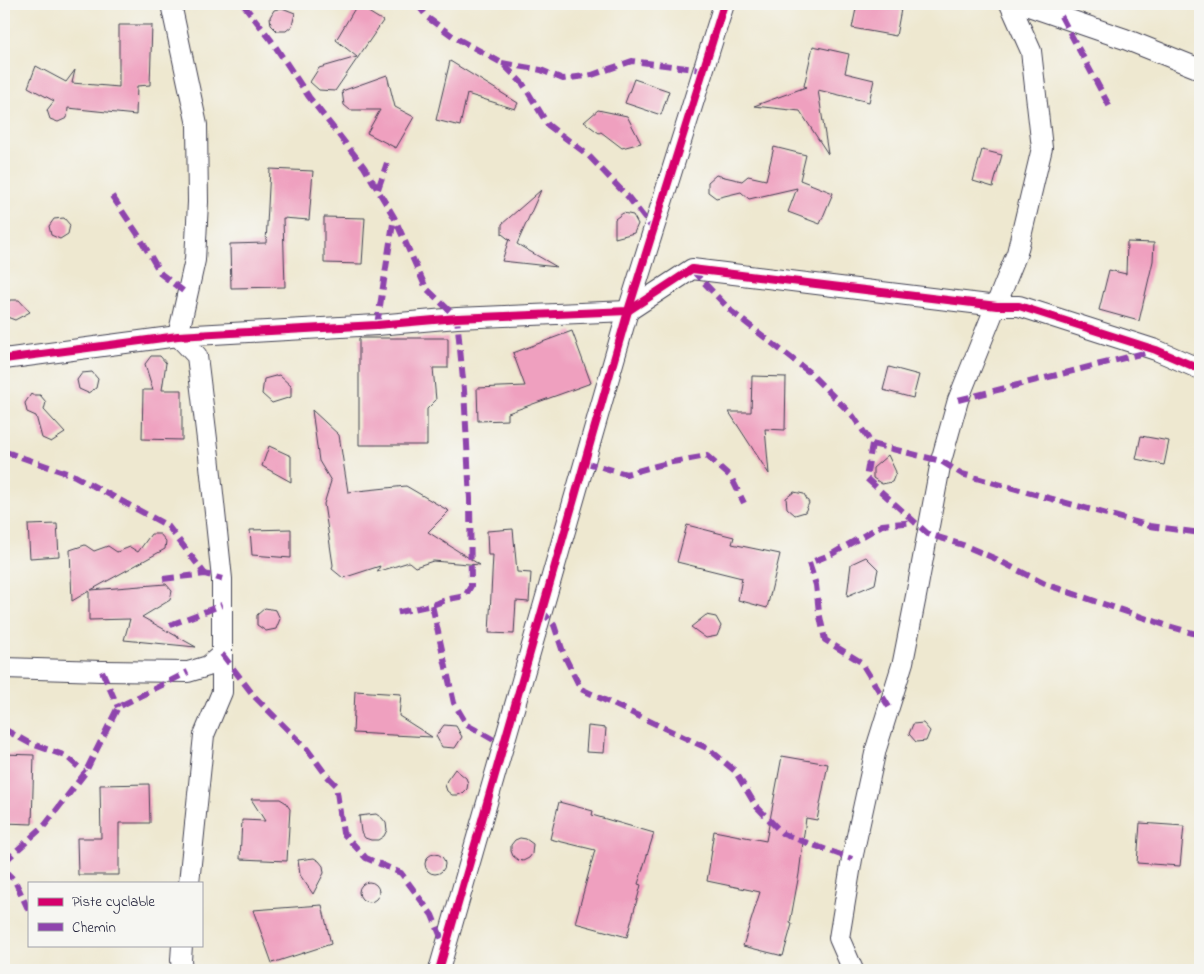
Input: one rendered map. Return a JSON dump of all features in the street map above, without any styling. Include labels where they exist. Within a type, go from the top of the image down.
[{"type":"street","points":[[171,4],[197,125],[198,163],[195,260],[178,336]]},
{"type":"street","points":[[439,970],[628,311],[724,4]]},
{"type":"street","points":[[853,970],[839,938],[852,859],[876,749],[903,662],[941,461],[958,400],[1017,253],[1042,148],[1031,51],[1010,4]]},
{"type":"street","points":[[1023,4],[1125,39],[1200,69]]},
{"type":"street","points":[[4,359],[178,336],[377,325],[458,318],[628,311],[692,269],[997,306],[1019,306],[1156,350],[1200,369]]},
{"type":"street","points":[[178,336],[197,356],[222,579],[222,692],[204,734],[189,882]]},
{"type":"street","points":[[4,668],[188,672],[208,666],[222,654]]},
{"type":"street","points":[[182,946],[182,970]]},
{"type":"building","points":[[857,4],[902,4],[896,36],[852,28]]},
{"type":"building","points":[[357,5],[383,21],[335,91],[319,90],[310,82],[319,68],[357,57],[336,40]]},
{"type":"building","points":[[282,8],[295,13],[292,26],[286,31],[277,31],[271,25],[270,17],[274,10]]},
{"type":"building","points":[[119,25],[152,25],[150,85],[137,86],[136,115],[68,108],[67,118],[58,122],[50,119],[47,110],[54,101],[28,87],[36,66],[66,82],[75,70],[72,83],[119,87]]},
{"type":"building","points":[[813,46],[849,54],[845,73],[874,80],[869,102],[818,90],[828,154],[800,111],[754,106],[806,87],[804,86]]},
{"type":"building","points":[[450,61],[518,103],[515,109],[467,94],[460,126],[436,120]]},
{"type":"building","points":[[387,75],[395,107],[414,117],[396,148],[367,133],[380,110],[350,110],[344,105],[342,91]]},
{"type":"building","points":[[634,79],[669,91],[661,115],[625,103]]},
{"type":"building","points":[[598,110],[627,116],[641,143],[622,148],[584,122]]},
{"type":"building","points":[[774,147],[806,155],[800,180],[833,193],[820,224],[788,212],[797,188],[749,199],[741,192],[716,198],[708,192],[708,182],[716,175],[742,181],[748,176],[766,180]]},
{"type":"building","points":[[982,150],[1002,155],[993,187],[973,181]]},
{"type":"building","points":[[270,169],[313,171],[309,220],[283,218],[285,287],[231,288],[230,244],[266,243]]},
{"type":"building","points":[[541,190],[517,244],[557,267],[502,261],[509,239],[502,234],[502,224]]},
{"type":"building","points":[[623,213],[633,215],[638,224],[634,233],[615,238],[615,219]]},
{"type":"building","points":[[324,217],[365,218],[362,264],[324,263]]},
{"type":"building","points":[[64,218],[70,225],[68,234],[60,239],[51,235],[49,226],[54,219]]},
{"type":"building","points":[[1127,242],[1154,243],[1153,261],[1139,321],[1099,310],[1109,270],[1126,274]]},
{"type":"building","points":[[10,300],[19,300],[30,312],[15,320],[7,317],[4,308]]},
{"type":"building","points":[[572,331],[591,383],[508,413],[508,420],[478,421],[477,388],[525,386],[513,353]]},
{"type":"building","points":[[359,338],[448,338],[448,368],[433,368],[436,400],[427,409],[427,445],[359,445]]},
{"type":"building","points":[[151,356],[160,356],[166,363],[162,390],[182,390],[182,440],[142,439],[143,390],[153,390],[145,364]]},
{"type":"building","points":[[889,367],[919,375],[913,398],[883,390]]},
{"type":"building","points":[[92,372],[98,379],[96,388],[88,393],[79,389],[77,380],[82,373]]},
{"type":"building","points":[[279,375],[291,386],[291,397],[272,403],[262,394],[264,379]]},
{"type":"building","points":[[752,376],[786,377],[785,430],[765,429],[769,474],[729,412],[751,412]]},
{"type":"building","points":[[31,394],[40,395],[46,402],[44,410],[65,433],[51,442],[42,438],[36,416],[27,412],[25,403]]},
{"type":"building","points":[[312,410],[339,435],[348,492],[406,486],[449,511],[428,532],[480,565],[433,561],[415,567],[409,562],[377,572],[380,566],[343,578],[332,569],[324,504],[331,481],[319,461]]},
{"type":"building","points":[[1141,436],[1169,441],[1164,465],[1136,459]]},
{"type":"building","points":[[269,446],[291,456],[291,482],[262,466]]},
{"type":"building","points":[[888,455],[896,472],[892,482],[882,484],[873,478],[873,468]]},
{"type":"building","points":[[794,492],[804,494],[809,503],[805,512],[795,515],[787,508],[786,498]]},
{"type":"building","points":[[57,524],[59,556],[30,558],[28,525]]},
{"type":"building","points":[[687,525],[734,537],[732,544],[780,554],[767,608],[738,600],[742,578],[677,562]]},
{"type":"building","points":[[291,529],[291,558],[252,555],[250,530]]},
{"type":"building","points":[[513,529],[517,572],[531,573],[529,602],[516,601],[514,634],[489,633],[493,555],[488,555],[487,531]]},
{"type":"building","points":[[151,534],[160,534],[166,541],[165,549],[91,590],[166,584],[172,591],[170,600],[142,617],[196,647],[124,640],[130,619],[89,620],[89,591],[72,601],[70,550],[85,545],[94,551],[108,546],[117,552],[130,547],[138,552]]},
{"type":"building","points":[[866,557],[878,569],[875,584],[847,596],[851,564]]},
{"type":"building","points":[[265,608],[276,610],[280,619],[276,629],[266,631],[257,625],[257,615]]},
{"type":"building","points":[[706,615],[716,617],[721,626],[717,636],[706,638],[691,627]]},
{"type":"building","points":[[355,691],[401,694],[399,716],[432,737],[353,733]]},
{"type":"building","points":[[923,723],[930,731],[926,741],[916,742],[909,734],[913,724]]},
{"type":"building","points":[[444,725],[456,726],[462,737],[455,748],[442,747],[436,736]]},
{"type":"building","points":[[588,726],[606,728],[604,753],[586,752]]},
{"type":"building","points":[[4,754],[34,755],[32,824],[4,823]]},
{"type":"building","points":[[782,756],[828,764],[817,820],[806,818],[799,874],[790,923],[792,924],[783,956],[743,946],[760,892],[707,881],[714,831],[766,841]]},
{"type":"building","points":[[455,769],[466,778],[468,783],[467,789],[463,793],[452,795],[447,791],[445,785]]},
{"type":"building","points":[[149,784],[150,823],[119,823],[119,875],[78,875],[77,838],[101,838],[100,785]]},
{"type":"building","points":[[251,799],[280,799],[290,809],[287,861],[240,859],[242,820],[265,821]]},
{"type":"building","points":[[559,802],[593,811],[592,815],[654,833],[638,884],[641,885],[627,937],[575,923],[595,850],[550,839]]},
{"type":"building","points":[[376,814],[386,823],[387,830],[384,836],[378,840],[371,840],[365,838],[361,832],[359,816]]},
{"type":"building","points":[[1140,823],[1184,826],[1180,866],[1137,863]]},
{"type":"building","points":[[520,838],[526,839],[533,844],[532,854],[523,861],[513,856],[511,851],[511,845]]},
{"type":"building","points":[[431,854],[439,854],[445,860],[445,868],[439,874],[431,874],[425,868],[425,860]]},
{"type":"building","points":[[314,858],[323,866],[324,873],[313,894],[300,875],[298,860]]},
{"type":"building","points":[[365,882],[373,882],[379,888],[379,896],[373,902],[365,902],[359,896],[359,888]]},
{"type":"building","points":[[322,905],[331,944],[272,963],[253,910]]},
{"type":"marked path","points":[[243,4],[271,40],[309,97],[364,167],[394,217],[426,288],[457,318],[464,390],[470,499],[471,586],[465,596],[395,613]]},
{"type":"marked path","points":[[417,4],[428,18],[454,37],[502,63],[523,84],[548,125],[588,155],[629,198],[653,229]]},
{"type":"marked path","points":[[1061,16],[1112,111]]},
{"type":"marked path","points":[[502,63],[541,70],[563,79],[592,75],[632,61],[703,70]]},
{"type":"marked path","points":[[378,189],[387,163]]},
{"type":"marked path","points":[[112,196],[161,274],[187,294]]},
{"type":"marked path","points":[[377,325],[394,217]]},
{"type":"marked path","points":[[692,270],[731,311],[809,372],[853,416],[872,444],[941,461],[962,474],[1150,526],[1200,533]]},
{"type":"marked path","points":[[958,400],[1152,351]]},
{"type":"marked path","points":[[872,444],[866,478],[928,534],[963,545],[996,559],[1045,584],[1200,635]]},
{"type":"marked path","points":[[4,452],[75,476],[168,526],[205,574]]},
{"type":"marked path","points":[[584,462],[626,474],[667,463],[707,456],[731,477],[744,503]]},
{"type":"marked path","points":[[889,707],[861,662],[825,640],[816,585],[809,563],[832,554],[882,525],[915,522]]},
{"type":"marked path","points":[[163,579],[205,574],[222,579]]},
{"type":"marked path","points":[[170,625],[222,605]]},
{"type":"marked path","points":[[432,605],[454,703],[467,725],[503,745]]},
{"type":"marked path","points":[[541,610],[554,625],[564,655],[581,689],[709,749],[735,771],[756,806],[783,834],[852,859]]},
{"type":"marked path","points":[[222,654],[254,696],[307,749],[336,785],[343,833],[366,858],[401,873],[432,915],[445,947]]},
{"type":"marked path","points":[[102,671],[118,707]]},
{"type":"marked path","points":[[4,862],[45,825],[85,773],[118,707],[188,672]]},
{"type":"marked path","points":[[4,729],[29,743],[66,756],[85,773]]},
{"type":"marked path","points":[[4,870],[15,881],[28,909]]},
{"type":"cycle path","points":[[439,970],[628,311],[724,4]]},
{"type":"cycle path","points":[[4,359],[178,336],[377,325],[457,318],[628,311],[692,269],[997,306],[1019,306],[1156,350],[1200,369]]}]
